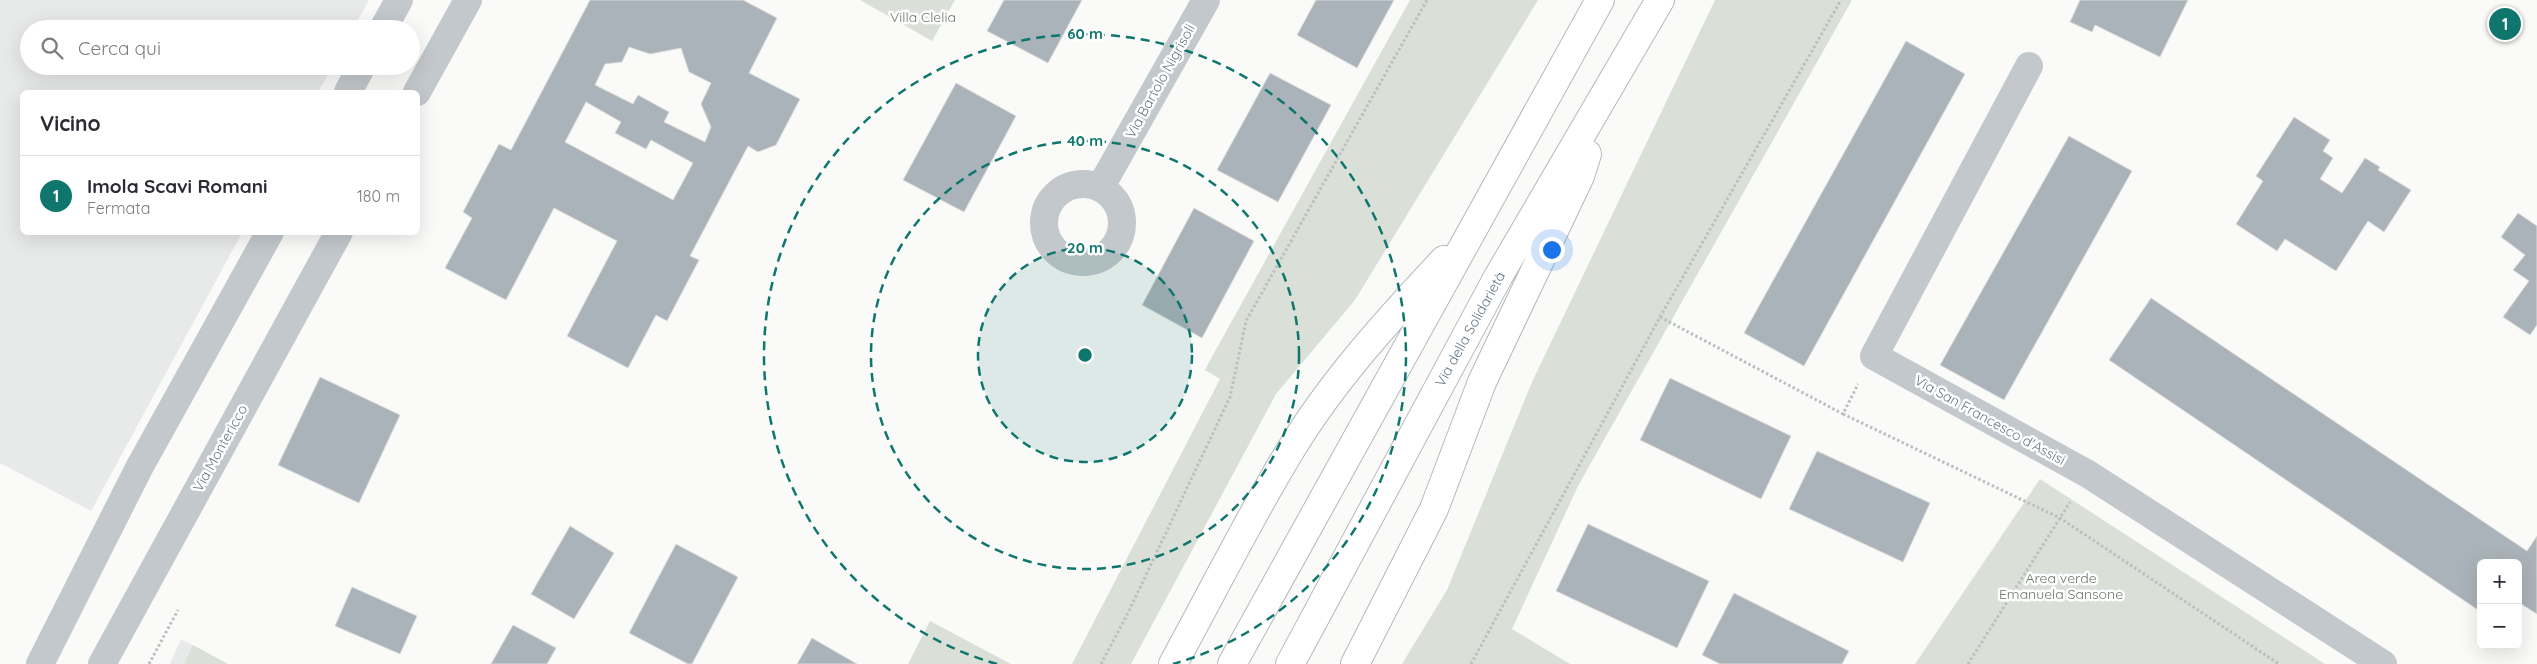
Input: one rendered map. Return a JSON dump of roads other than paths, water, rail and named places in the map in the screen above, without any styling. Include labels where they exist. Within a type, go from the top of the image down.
[{"type":"highway","points":[[1232,664],[1600,0]]},
{"type":"highway","name":"Via della Solidarietà","points":[[1290,664],[1494,286],[1609,92],[1660,0]]},
{"type":"highway","points":[[1355,664],[1434,509],[1482,382],[1580,176],[1609,92]]},
{"type":"highway","points":[[1173,664],[1290,450],[1334,387],[1404,304],[1474,227]]},
{"type":"street","points":[[388,20],[399,0]]},
{"type":"street","points":[[418,90],[468,0]]},
{"type":"street","name":"Via Bartolo Nigrisoli","points":[[1100,188],[1206,0]]},
{"type":"street","name":"Via San Francesco d'Assisi","points":[[2029,66],[1874,356],[2088,474],[2383,664]]},
{"type":"street","points":[[349,90],[357,75]]},
{"type":"street","points":[[40,664],[139,468],[268,235]]},
{"type":"street","name":"Via Montericco","points":[[102,664],[337,235]]},
{"type":"place","name":"Imola Scavi Romani","points":[[2505,24]]},
{"type":"park label","name":"Villa Clelia","points":[[923,17]]},
{"type":"park label","name":"Area verde Emanuela Sansone","points":[[2061,586]]}]
